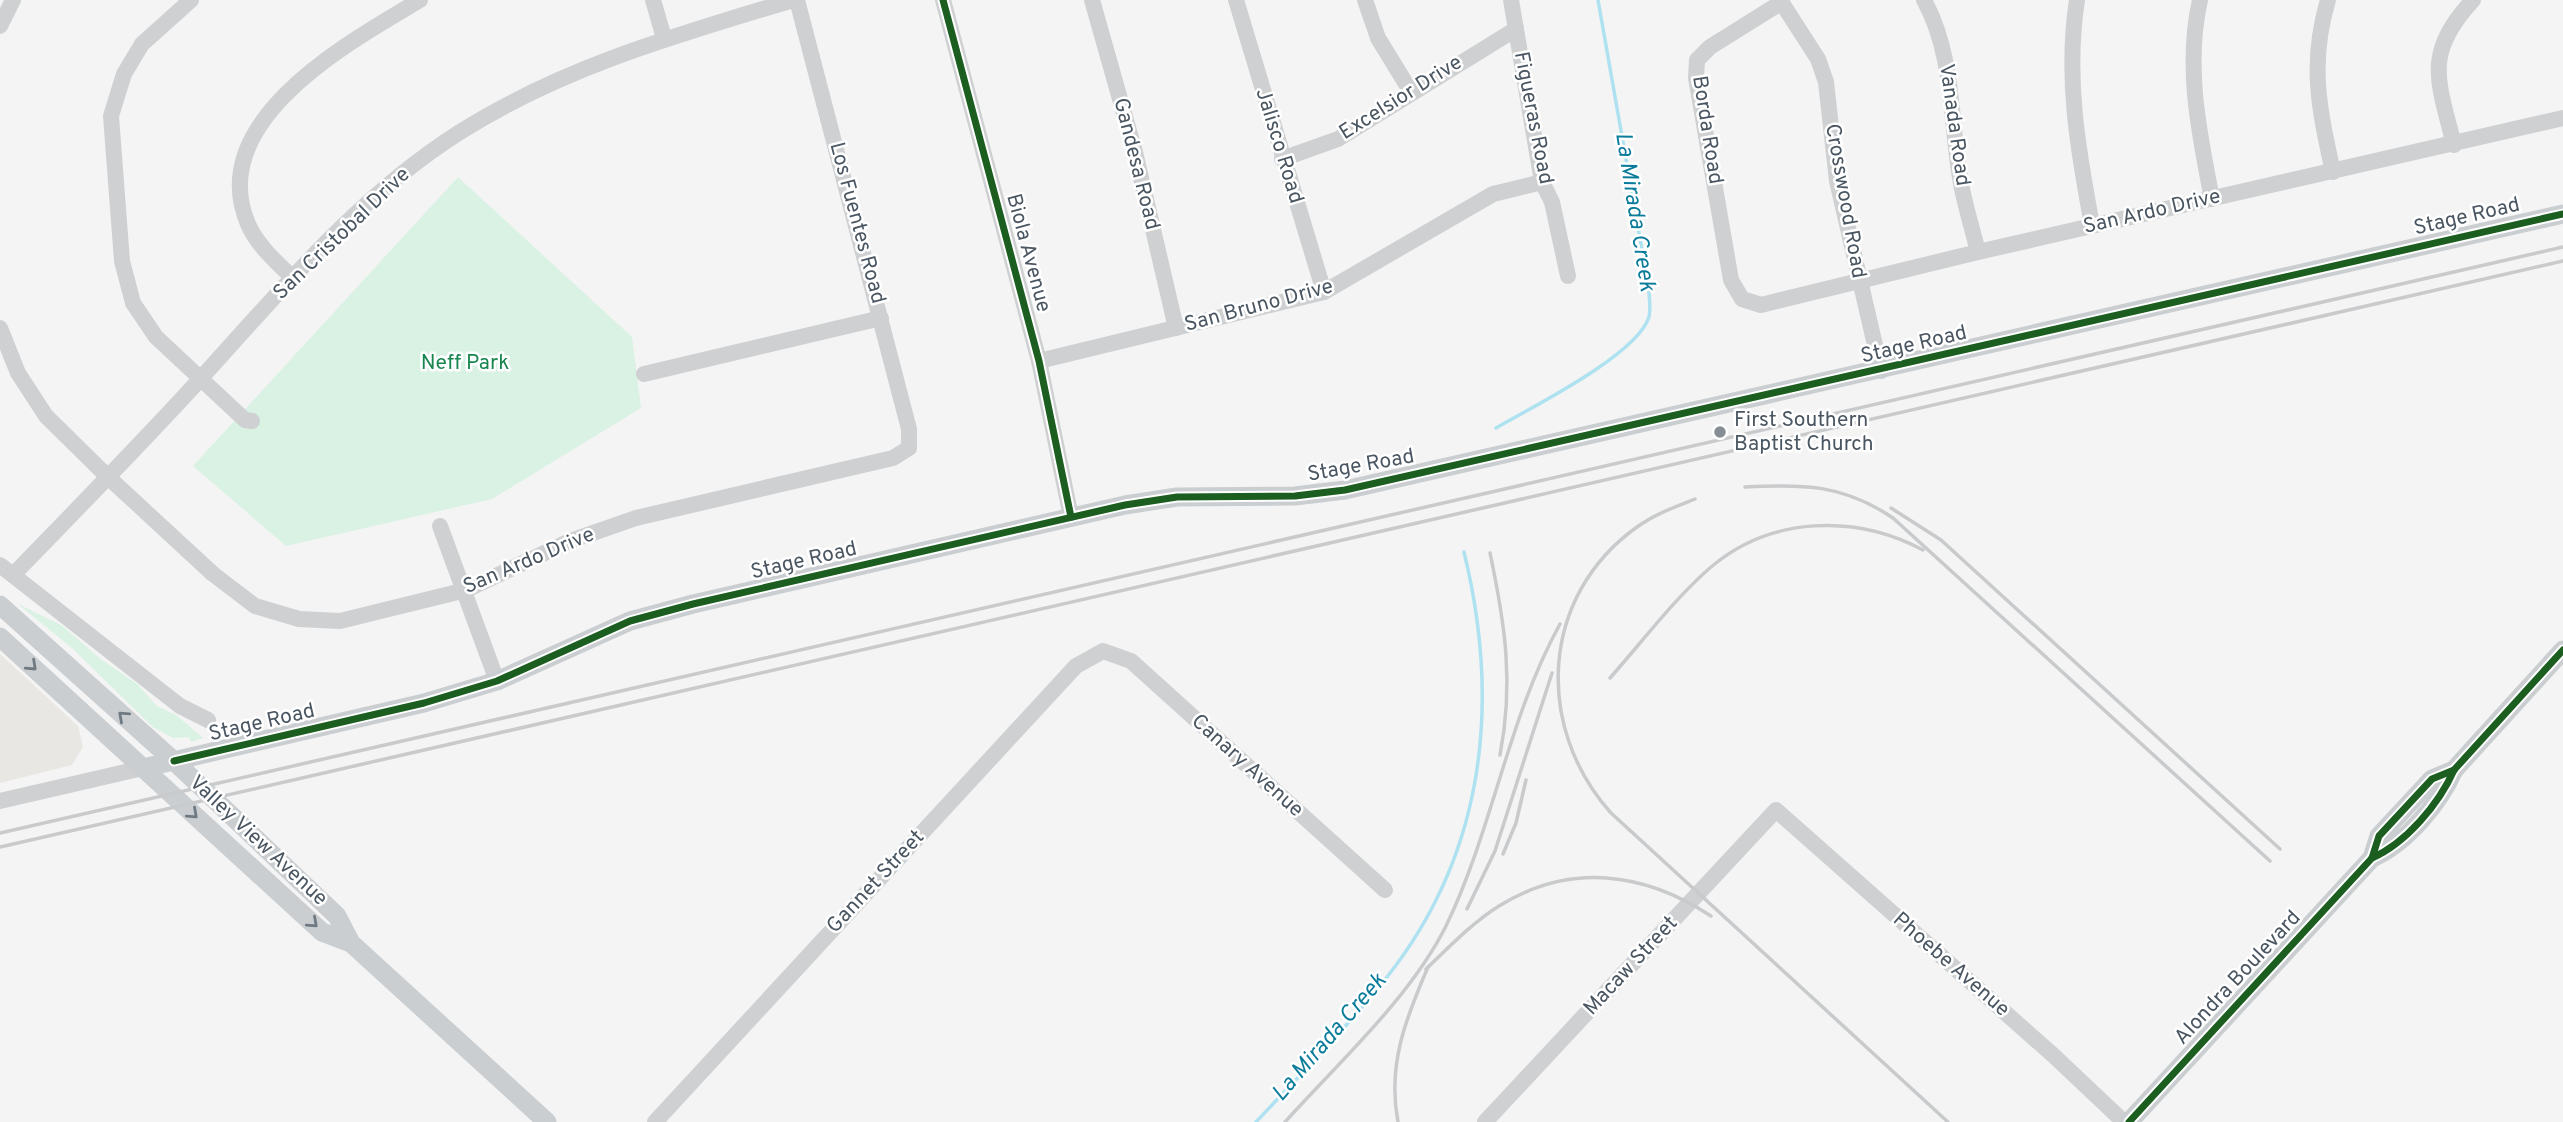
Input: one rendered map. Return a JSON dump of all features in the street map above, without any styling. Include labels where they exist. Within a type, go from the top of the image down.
[{"type":"main road","name":"Stage Road","points":[[143,768],[424,703],[497,681],[630,621],[1071,517],[1178,497],[1295,496],[1345,490],[1881,371],[2563,214]]},
{"type":"main road","name":"Valley View Avenue","points":[[0,605],[174,761],[337,916],[351,943],[547,1122]]},
{"type":"main road","name":"Valley View Avenue","points":[[0,637],[322,932],[351,943]]},
{"type":"main road","name":"Alondra Boulevard","points":[[2127,1122],[2372,858],[2379,836],[2432,779],[2454,770],[2563,650]]},
{"type":"street","points":[[0,26],[13,0]]},
{"type":"street","points":[[191,0],[142,44],[124,74],[111,116],[122,261],[133,303],[156,337],[245,420],[252,421]]},
{"type":"street","points":[[292,277],[266,253],[248,225],[240,196],[241,160],[258,124],[278,102],[365,35],[420,0]]},
{"type":"street","points":[[653,0],[664,38]]},
{"type":"street","name":"San Cristobal Drive","points":[[7,570],[108,477],[292,277],[366,204],[406,170],[502,107],[572,73],[664,38],[795,0]]},
{"type":"street","name":"Los Fuentes Road","points":[[795,0],[881,318],[909,429],[909,448]]},
{"type":"street","name":"Biola Avenue","points":[[943,0],[1038,361],[1071,517]]},
{"type":"street","name":"Gandesa Road","points":[[1091,0],[1135,152],[1176,328]]},
{"type":"street","name":"Jalisco Road","points":[[1236,0],[1324,292]]},
{"type":"street","points":[[1365,0],[1378,38],[1411,92]]},
{"type":"street","name":"Figueras Road","points":[[1511,0],[1542,182],[1552,202],[1568,276]]},
{"type":"street","name":"Vanada Road","points":[[1924,0],[1942,45],[1949,74],[1960,181],[1978,251]]},
{"type":"street","points":[[2077,0],[2072,38],[2073,116],[2092,225]]},
{"type":"street","points":[[2200,0],[2193,41],[2193,76],[2196,112],[2212,199]]},
{"type":"street","points":[[2328,0],[2318,32],[2315,65],[2317,100],[2333,172]]},
{"type":"street","points":[[2454,145],[2437,77],[2439,52],[2448,31],[2473,0]]},
{"type":"street","name":"Crosswood Road","points":[[1781,1],[1818,59],[1826,82],[1837,181],[1881,371]]},
{"type":"street","name":"Borda Road","points":[[1742,299],[1731,280],[1696,78],[1697,60],[1710,47],[1781,1]]},
{"type":"street","name":"Excelsior Drive","points":[[1282,159],[1338,139],[1516,29]]},
{"type":"street","name":"San Ardo Drive","points":[[1742,299],[1761,305],[1978,251],[2454,145],[2563,118]]},
{"type":"street","name":"San Bruno Drive","points":[[1038,361],[1324,292],[1493,194],[1542,182]]},
{"type":"street","points":[[644,374],[881,318]]},
{"type":"street","name":"San Ardo Drive","points":[[0,331],[18,373],[46,416],[108,477],[213,574],[255,606],[299,619],[340,621],[466,590],[569,541],[636,517],[893,458],[909,448]]},
{"type":"street","points":[[440,526],[466,590],[497,681]]},
{"type":"street","points":[[7,570],[180,706],[208,720]]},
{"type":"street","name":"Canary Avenue","points":[[1103,651],[1131,661],[1385,890]]},
{"type":"street","name":"Gannet Street","points":[[656,1122],[1076,666],[1103,651]]},
{"type":"street","name":"Stage Road","points":[[0,801],[143,768]]},
{"type":"street","name":"Macaw Street","points":[[1485,1122],[1776,810]]},
{"type":"street","name":"Phoebe Avenue","points":[[1776,810],[2127,1122]]},
{"type":"shaded area","points":[[0,654],[78,726],[83,747],[72,765],[0,783]]},
{"type":"green space","name":"Neff Park","points":[[458,177],[632,337],[641,408],[492,499],[286,546],[193,466]]},
{"type":"green space","points":[[18,604],[61,625],[102,660],[137,684],[157,706],[176,715],[203,738],[191,742],[189,737],[173,738],[153,727],[72,648]]},
{"type":"waterway","name":"La Mirada Creek","points":[[1496,428],[1605,363],[1640,332],[1649,317],[1649,290],[1598,0]]},
{"type":"waterway","name":"La Mirada Creek","points":[[1256,1122],[1364,1005],[1414,939],[1442,889],[1462,836],[1475,781],[1481,725],[1482,668],[1476,610],[1464,552]]},
{"type":"railway","points":[[0,833],[2563,247]]},
{"type":"railway","points":[[0,847],[2563,261]]},
{"type":"railway","points":[[1745,487],[1786,486],[1839,492],[1857,498],[1893,518],[2270,861]]},
{"type":"railway","points":[[1695,499],[1637,527],[1605,556],[1581,589],[1566,625],[1559,664],[1560,703],[1569,742],[1586,779],[1611,813],[1948,1122]]},
{"type":"railway","points":[[1891,508],[1941,540],[2280,849]]},
{"type":"railway","points":[[1610,678],[1698,579],[1735,550],[1760,538],[1814,526],[1842,526],[1870,530],[1923,550]]},
{"type":"railway","points":[[1490,553],[1506,654],[1506,703],[1500,755]]},
{"type":"railway","points":[[1285,1122],[1393,1004],[1431,953],[1446,926],[1476,851],[1527,697],[1560,624]]},
{"type":"railway","points":[[1467,909],[1495,851],[1552,673]]},
{"type":"railway","points":[[1503,854],[1516,823],[1526,780]]},
{"type":"railway","points":[[1426,969],[1461,936],[1499,906],[1526,892],[1553,883],[1580,878],[1633,882],[1686,901],[1711,916]]},
{"type":"railway","points":[[1398,1122],[1395,1101],[1397,1061],[1406,1023],[1428,967]]},
{"type":"cycle path","points":[[943,0],[1039,361],[1071,517]]},
{"type":"cycle path","points":[[174,761],[424,703],[497,681],[630,621],[693,604],[1125,505],[1177,497],[1295,496],[1345,490],[2563,214]]},
{"type":"cycle path","points":[[2372,858],[2409,833],[2440,796],[2454,770],[2563,650]]},
{"type":"cycle path","points":[[2129,1122],[2372,858],[2379,836],[2432,779],[2454,770]]},
{"type":"place","name":"First Southern Baptist Church","points":[[1720,432]]}]
